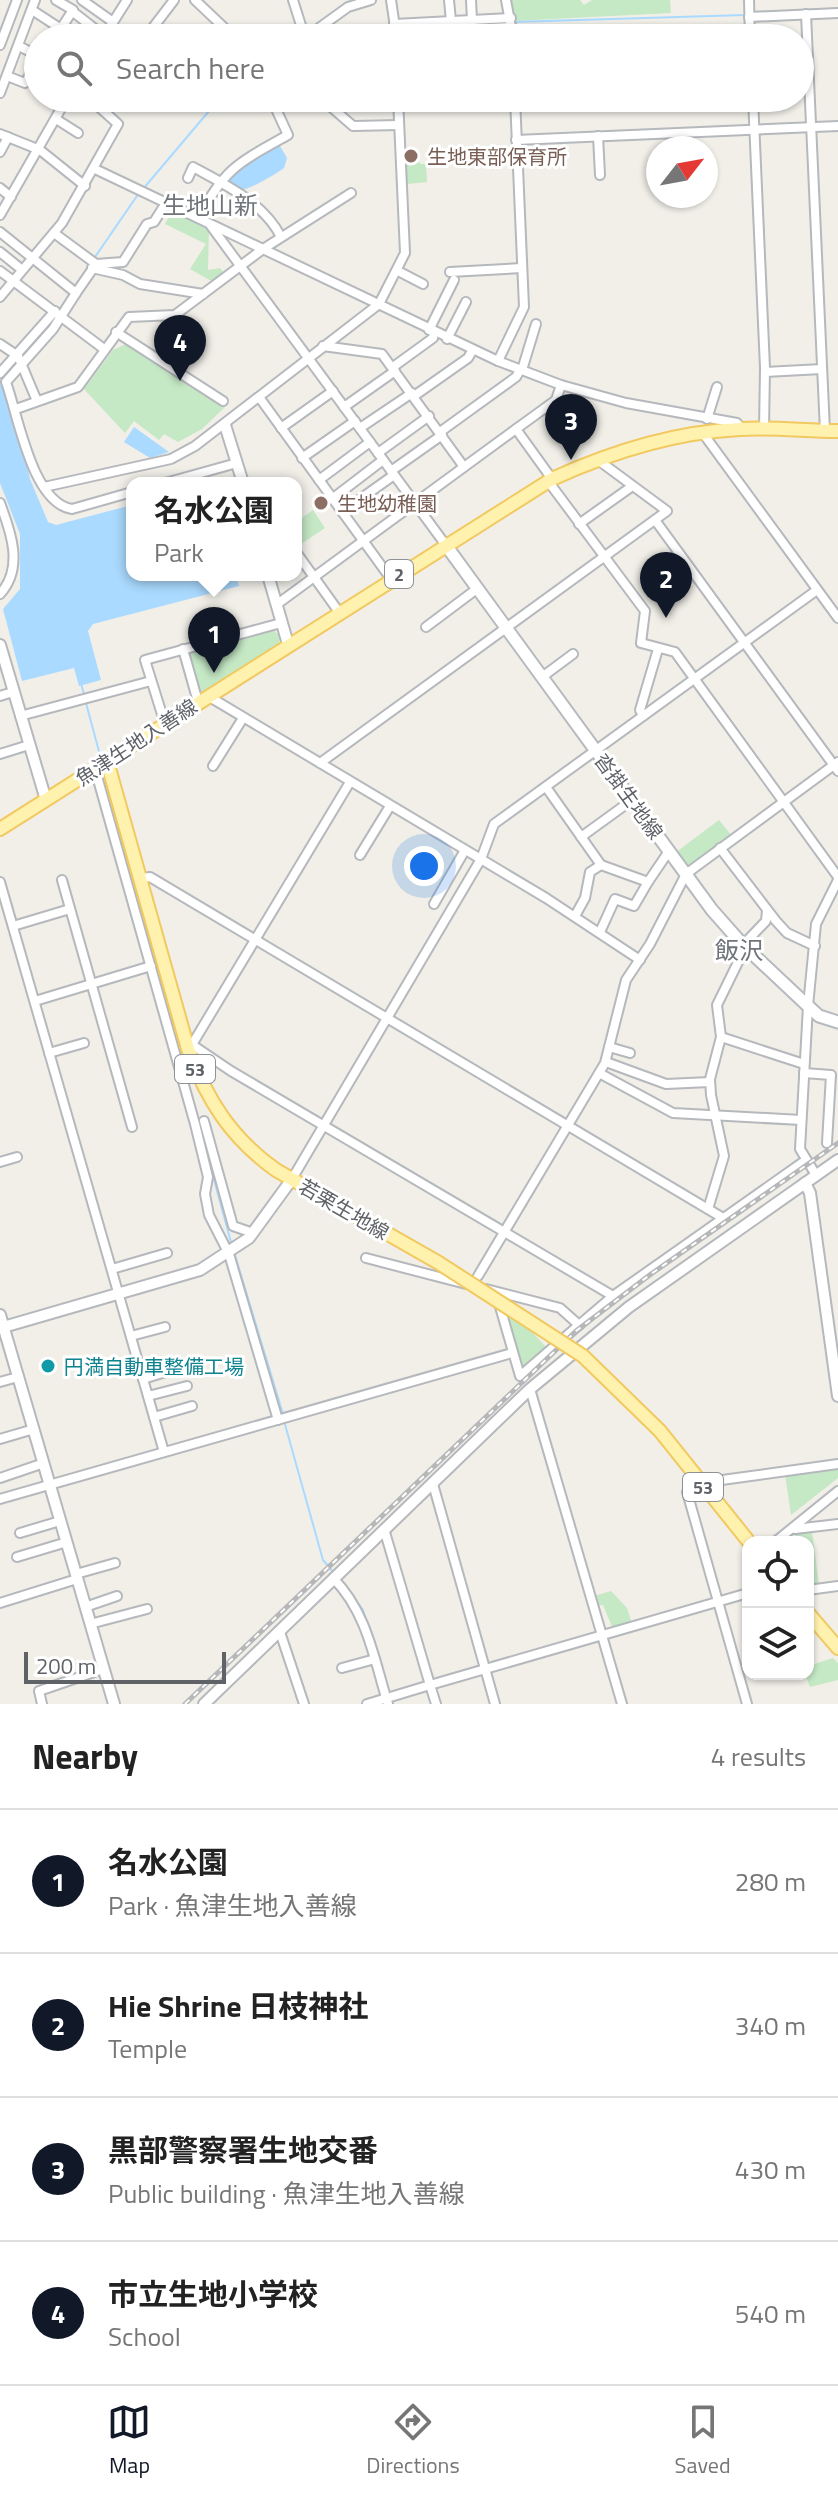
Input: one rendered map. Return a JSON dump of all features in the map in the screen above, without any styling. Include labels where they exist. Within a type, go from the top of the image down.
[{"type":"main road","name":"魚津生地入善線","points":[[0,829],[550,480],[641,445],[702,432],[742,429],[831,431]]},
{"type":"main road","name":"沓掛生地線","points":[[445,544],[686,874],[744,947],[819,1016],[838,1022]]},
{"type":"main road","name":"若栗生地線","points":[[107,761],[200,1082],[219,1115],[251,1152],[292,1179],[439,1263],[583,1356],[660,1431],[744,1536]]},
{"type":"main road","points":[[814,1620],[838,1648]]},
{"type":"street","points":[[0,45],[17,0]]},
{"type":"street","points":[[56,0],[89,24]]},
{"type":"street","points":[[63,24],[81,0],[113,22],[123,2]]},
{"type":"street","points":[[156,24],[174,0]]},
{"type":"street","points":[[195,0],[220,24]]},
{"type":"street","points":[[293,0],[301,24]]},
{"type":"street","points":[[324,24],[348,7],[371,0]]},
{"type":"street","points":[[391,0],[394,24]]},
{"type":"street","points":[[449,0],[451,21]]},
{"type":"street","points":[[471,0],[472,20]]},
{"type":"street","points":[[506,0],[511,23]]},
{"type":"street","points":[[749,0],[749,24]]},
{"type":"street","points":[[27,24],[34,5],[56,24]]},
{"type":"street","points":[[749,17],[838,13]]},
{"type":"street","points":[[806,14],[806,24]]},
{"type":"street","points":[[436,24],[472,20],[511,23]]},
{"type":"street","points":[[498,24],[511,23]]},
{"type":"street","points":[[0,93],[24,32]]},
{"type":"street","points":[[19,46],[24,49]]},
{"type":"street","points":[[7,76],[24,83]]},
{"type":"street","points":[[0,215],[60,112]]},
{"type":"street","points":[[0,297],[54,233],[95,169],[118,124],[105,112]]},
{"type":"street","points":[[198,218],[218,181],[249,157],[288,135],[277,112]]},
{"type":"street","points":[[337,112],[353,126],[399,125]]},
{"type":"street","points":[[44,487],[171,459],[225,425],[379,304],[405,253],[399,112]]},
{"type":"street","points":[[498,361],[524,307],[515,112]]},
{"type":"street","points":[[753,112],[765,372],[764,430]]},
{"type":"street","points":[[810,112],[822,369],[831,431]]},
{"type":"street","points":[[56,119],[78,133]]},
{"type":"street","points":[[516,140],[838,126]]},
{"type":"street","points":[[0,156],[4,136],[40,150],[85,186]]},
{"type":"street","points":[[598,136],[600,175]]},
{"type":"street","points":[[188,178],[193,167],[218,181],[271,217],[281,237]]},
{"type":"street","points":[[95,169],[472,351],[561,385],[626,403],[737,423],[742,429]]},
{"type":"street","points":[[0,188],[11,197]]},
{"type":"street","points":[[16,409],[78,387],[129,317],[175,315],[263,249],[351,193]]},
{"type":"street","points":[[0,373],[58,314],[94,266],[123,262],[147,224],[154,222],[166,203]]},
{"type":"street","points":[[210,224],[445,544]]},
{"type":"street","points":[[0,232],[76,293]]},
{"type":"street","points":[[54,233],[94,266],[140,284],[203,294]]},
{"type":"street","points":[[0,252],[21,269]]},
{"type":"street","points":[[344,407],[433,338],[432,332],[452,276],[522,268]]},
{"type":"street","points":[[0,271],[104,349]]},
{"type":"street","points":[[398,271],[423,284]]},
{"type":"street","points":[[447,339],[466,302]]},
{"type":"street","points":[[58,314],[22,366],[6,382],[36,479],[64,508],[72,509],[126,494]]},
{"type":"street","points":[[342,512],[516,377],[536,324]]},
{"type":"street","points":[[116,332],[223,401]]},
{"type":"street","points":[[0,344],[18,356],[37,401]]},
{"type":"street","points":[[323,346],[375,351],[394,369],[464,467]]},
{"type":"street","points":[[302,458],[413,394],[468,358],[472,351]]},
{"type":"street","points":[[765,372],[822,369]]},
{"type":"street","points":[[276,605],[556,400],[561,385]]},
{"type":"street","points":[[707,419],[717,387]]},
{"type":"street","points":[[281,428],[333,391]]},
{"type":"street","points":[[259,397],[391,579]]},
{"type":"street","points":[[332,499],[429,416]]},
{"type":"street","points":[[225,425],[241,477]]},
{"type":"street","points":[[516,429],[579,524],[645,611],[641,643],[675,652],[838,878],[816,924],[808,1006],[800,1149],[816,1175]]},
{"type":"street","points":[[702,432],[838,618]]},
{"type":"street","points":[[319,480],[370,442]]},
{"type":"street","points":[[320,763],[667,511],[598,460]]},
{"type":"street","points":[[187,477],[237,463]]},
{"type":"street","points":[[579,524],[631,487]]},
{"type":"street","points":[[0,503],[10,530],[13,577],[0,594]]},
{"type":"street","points":[[478,1276],[606,1062],[626,980],[686,874],[837,766],[655,520]]},
{"type":"street","points":[[302,560],[339,612]]},
{"type":"street","points":[[270,581],[288,644]]},
{"type":"street","points":[[426,627],[478,588]]},
{"type":"street","points":[[2,1328],[200,1270],[229,1254],[253,1233],[292,1179],[388,1018],[481,859],[494,824],[817,590]]},
{"type":"street","points":[[165,724],[145,660],[281,623]]},
{"type":"street","points":[[0,645],[46,800]]},
{"type":"street","points":[[183,649],[203,699],[243,718],[481,859],[640,960]]},
{"type":"street","points":[[643,716],[640,710],[658,649]]},
{"type":"street","points":[[542,677],[573,654]]},
{"type":"street","points":[[20,716],[151,681]]},
{"type":"street","points":[[0,696],[13,692]]},
{"type":"street","points":[[213,766],[243,718]]},
{"type":"street","points":[[0,754],[29,745]]},
{"type":"street","points":[[95,769],[151,966],[233,1226],[253,1233]]},
{"type":"street","points":[[350,782],[191,1047],[613,1296]]},
{"type":"street","points":[[546,787],[601,865],[648,882]]},
{"type":"street","points":[[581,837],[632,800]]},
{"type":"street","points":[[360,855],[390,806]]},
{"type":"street","points":[[720,848],[787,933],[815,946]]},
{"type":"street","points":[[434,904],[465,850]]},
{"type":"street","points":[[600,932],[615,899],[634,906],[669,851]]},
{"type":"street","points":[[575,916],[585,898],[590,872],[601,865]]},
{"type":"street","points":[[142,878],[150,877],[723,1218]]},
{"type":"street","points":[[62,880],[132,1127]]},
{"type":"street","points":[[0,882],[164,1452]]},
{"type":"street","points":[[13,926],[70,909]]},
{"type":"street","points":[[708,1209],[724,1156],[710,1082],[721,1037],[717,1005],[744,947],[766,921],[767,910]]},
{"type":"street","points":[[35,1001],[151,966]]},
{"type":"street","points":[[721,1037],[804,1069],[831,1075],[834,1101],[827,1143]]},
{"type":"street","points":[[49,1053],[84,1043]]},
{"type":"street","points":[[609,1047],[630,1053]]},
{"type":"street","points":[[606,1062],[666,1084],[710,1082]]},
{"type":"street","points":[[599,1073],[673,1113],[801,1120]]},
{"type":"street","points":[[200,1122],[219,1115]]},
{"type":"street","points":[[200,1122],[208,1177],[205,1194],[209,1215],[229,1254],[278,1420]]},
{"type":"street","points":[[0,1162],[17,1157]]},
{"type":"street","points":[[496,1292],[520,1376],[613,1296],[806,1160]]},
{"type":"street","points":[[205,1704],[530,1389],[629,1307],[838,1160]]},
{"type":"street","points":[[805,1183],[810,1193],[833,1315],[838,1396]]},
{"type":"street","points":[[112,1269],[167,1253]]},
{"type":"street","points":[[366,1258],[560,1308],[579,1325]]},
{"type":"street","points":[[0,1315],[114,1704]]},
{"type":"street","points":[[131,1336],[165,1327]]},
{"type":"street","points":[[0,1499],[512,1353]]},
{"type":"street","points":[[143,1379],[182,1367]]},
{"type":"street","points":[[0,1382],[18,1377]]},
{"type":"street","points":[[148,1396],[187,1386]]},
{"type":"street","points":[[530,1389],[622,1704]]},
{"type":"street","points":[[154,1417],[192,1406]]},
{"type":"street","points":[[0,1439],[34,1429]]},
{"type":"street","points":[[0,1478],[44,1463]]},
{"type":"street","points":[[700,1483],[838,1464]]},
{"type":"street","points":[[433,1484],[495,1704]]},
{"type":"street","points":[[783,1536],[838,1491]]},
{"type":"street","points":[[687,1492],[747,1704]]},
{"type":"street","points":[[20,1533],[60,1521]]},
{"type":"street","points":[[792,1529],[838,1524]]},
{"type":"street","points":[[384,1529],[436,1704]]},
{"type":"street","points":[[17,1557],[67,1542]]},
{"type":"street","points":[[0,1603],[115,1563]]},
{"type":"street","points":[[333,1578],[350,1594],[362,1618],[387,1701]]},
{"type":"street","points":[[814,1589],[838,1586]]},
{"type":"street","points":[[367,1704],[387,1701],[430,1685],[742,1595]]},
{"type":"street","points":[[85,1607],[117,1596]]},
{"type":"street","points":[[90,1624],[147,1609]]},
{"type":"street","points":[[280,1632],[304,1704]]},
{"type":"street","points":[[342,1668],[375,1659]]},
{"type":"street","points":[[42,1704],[39,1691],[103,1669]]},
{"type":"green space","points":[[509,0],[580,0],[584,5],[592,0],[670,0],[671,13],[513,21]]},
{"type":"green space","points":[[418,159],[420,164],[426,164],[427,182],[407,184],[406,161]]},
{"type":"green space","points":[[172,211],[209,229],[208,270],[220,268],[225,274],[213,282],[190,269],[206,244],[165,224]]},
{"type":"green space","points":[[126,344],[226,406],[202,429],[178,442],[164,434],[159,440],[134,421],[125,433],[84,389],[113,350]]},
{"type":"green space","points":[[313,510],[325,528],[302,543],[302,518]]},
{"type":"green space","points":[[273,630],[280,636],[279,646],[199,697],[187,653]]},
{"type":"green space","points":[[719,820],[732,836],[687,870],[675,853]]},
{"type":"green space","points":[[505,1313],[529,1329],[549,1350],[526,1369],[519,1366]]},
{"type":"green space","points":[[838,1467],[838,1478],[791,1515],[785,1474]]},
{"type":"green space","points":[[812,1531],[813,1536],[795,1536]]},
{"type":"green space","points":[[814,1546],[819,1585],[814,1586]]},
{"type":"green space","points":[[611,1591],[627,1608],[632,1624],[613,1629],[603,1605],[597,1606],[594,1596]]},
{"type":"green space","points":[[833,1658],[838,1663],[838,1680],[810,1687],[807,1680],[814,1680],[814,1664]]},
{"type":"water","points":[[280,146],[287,158],[284,168],[238,191],[229,179],[234,171],[273,147]]},
{"type":"water","points":[[0,383],[17,420],[30,479],[48,522],[56,525],[126,507],[126,581],[238,581],[239,586],[93,624],[88,631],[101,680],[79,686],[74,668],[22,681],[3,609],[20,589],[20,534],[0,483]]},
{"type":"water","points":[[134,427],[169,452],[150,458],[124,442]]},
{"type":"waterway","points":[[823,10],[838,8]]},
{"type":"waterway","points":[[512,22],[745,15]]},
{"type":"waterway","points":[[464,24],[505,22]]},
{"type":"waterway","points":[[143,189],[208,112]]},
{"type":"waterway","points":[[95,257],[139,193]]},
{"type":"waterway","points":[[75,287],[91,262]]},
{"type":"waterway","points":[[59,310],[71,292]]},
{"type":"waterway","points":[[30,349],[53,319]]},
{"type":"waterway","points":[[81,684],[85,697]]},
{"type":"waterway","points":[[86,703],[101,759]]},
{"type":"waterway","points":[[104,773],[232,1246]]},
{"type":"waterway","points":[[234,1252],[283,1414]]},
{"type":"waterway","points":[[284,1421],[323,1560],[334,1573]]},
{"type":"waterway","points":[[339,1577],[363,1610],[368,1626]]},
{"type":"railway","points":[[185,1704],[576,1331],[651,1274],[838,1143]]},
{"type":"place","name":"生地東部保育所","points":[[411,156]]},
{"type":"place","name":"市立生地小学校","points":[[180,381]]},
{"type":"place","name":"黒部警察署生地交番","points":[[571,460]]},
{"type":"place","name":"生地幼稚園","points":[[321,503]]},
{"type":"place","name":"Hie Shrine 日枝神社","points":[[666,618]]},
{"type":"place","name":"名水公園","points":[[214,673]]},
{"type":"place","name":"円満自動車整備工場","points":[[48,1366]]},
{"type":"district","name":"生地山新","points":[[210,205]]},
{"type":"district","name":"飯沢","points":[[739,950]]}]
